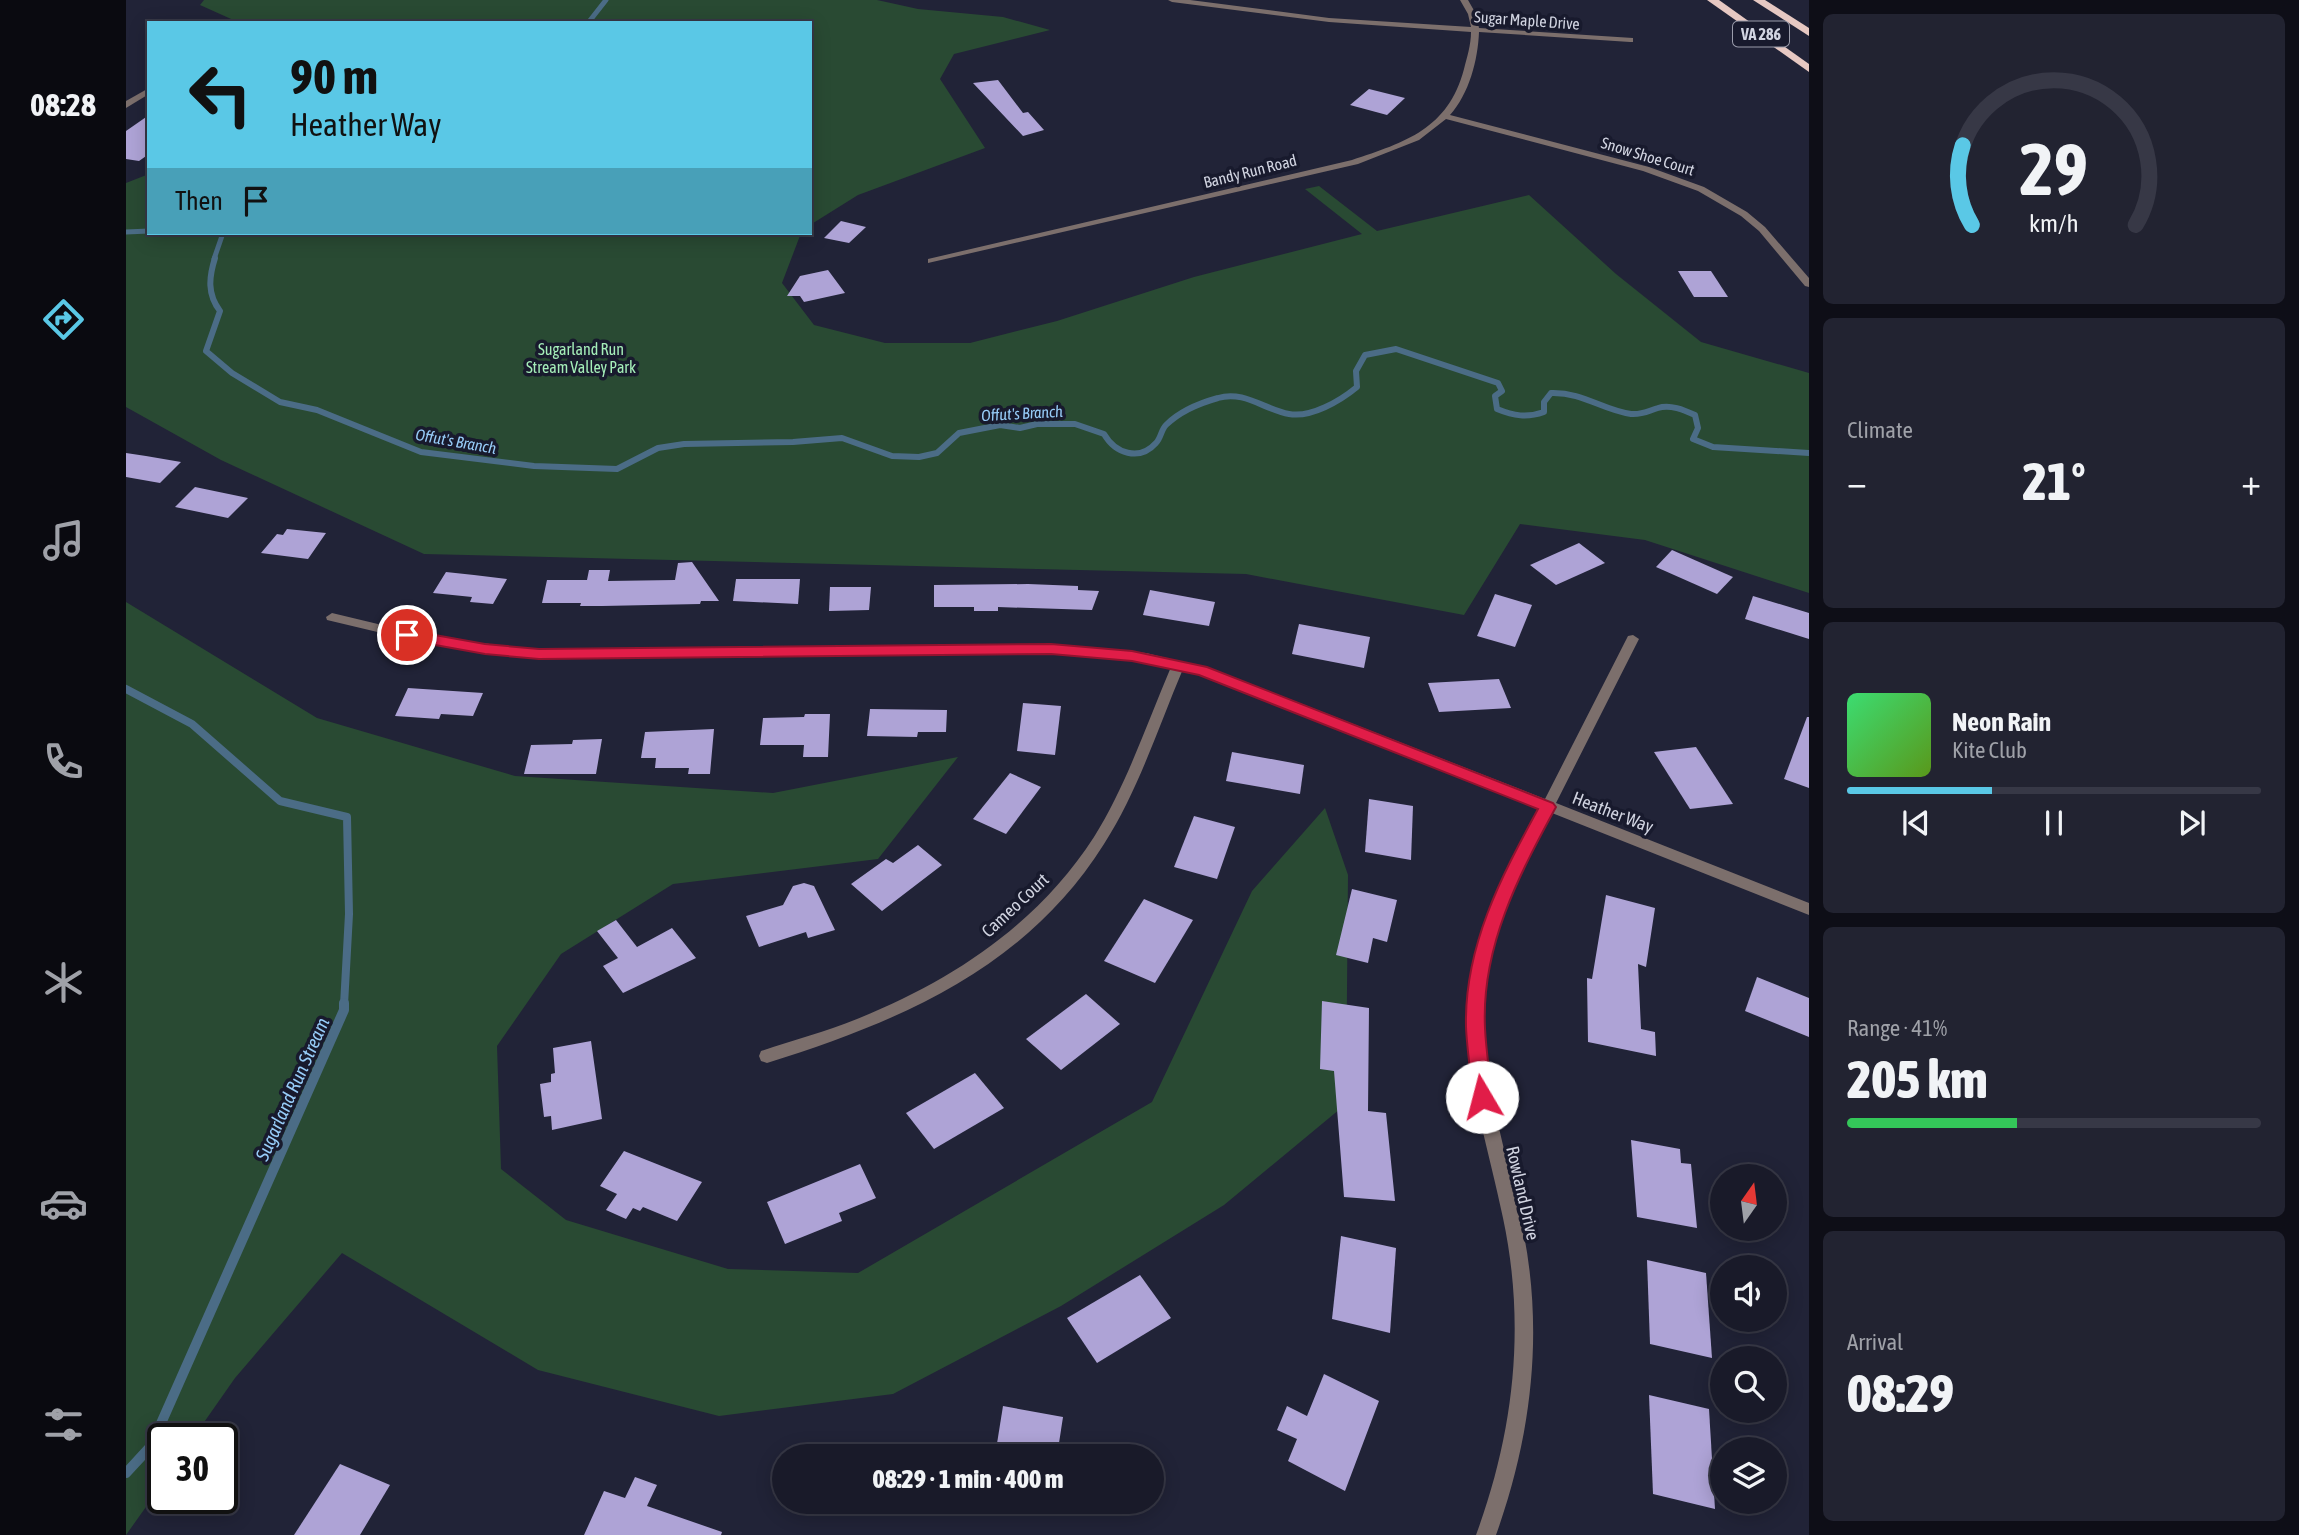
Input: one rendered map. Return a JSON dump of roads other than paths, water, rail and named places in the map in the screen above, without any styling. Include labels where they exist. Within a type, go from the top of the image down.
[{"type":"highway","name":"VA 286","points":[[1712,0],[1809,69]]},
{"type":"highway","name":"VA 286","points":[[1758,0],[1809,33]]},
{"type":"street","name":"Sugar Maple Drive","points":[[1172,0],[1329,20],[1630,40]]},
{"type":"street","points":[[1464,0],[1473,16],[1476,31]]},
{"type":"street","name":"Bandy Run Road","points":[[931,261],[1355,162],[1410,140],[1444,116],[1461,93],[1476,31]]},
{"type":"street","points":[[126,106],[147,91]]},
{"type":"street","name":"Snow Shoe Court","points":[[1444,116],[1646,169],[1701,189],[1744,214],[1762,229],[1809,284]]},
{"type":"street","name":"Heather Way","points":[[332,617],[432,641],[539,654],[1051,649],[1132,656],[1178,665],[1202,670],[1264,693],[1809,909]]},
{"type":"street","name":"Rowland Drive","points":[[1486,1535],[1497,1508],[1516,1435],[1524,1363],[1524,1335],[1523,1293],[1513,1220],[1490,1137],[1479,1077],[1475,1026],[1480,969],[1492,919],[1516,866],[1633,639]]},
{"type":"street","name":"Cameo Court","points":[[767,1056],[824,1040],[885,1017],[929,994],[989,956],[1035,918],[1070,880],[1098,841],[1120,799],[1178,665]]},
{"type":"waterway","name":"Sugarland Run Stream","points":[[590,21],[606,0]]},
{"type":"waterway","name":"Sugarland Run Stream","points":[[126,232],[147,231]]},
{"type":"waterway","name":"Offut's Branch","points":[[214,259],[222,235]]},
{"type":"waterway","name":"Offut's Branch","points":[[215,258],[210,285],[220,311],[206,351],[232,373],[280,402],[317,410],[421,452],[534,466],[617,469],[658,448],[684,444],[793,442],[842,438],[892,456],[919,457],[937,453],[959,433],[1000,425],[1020,428],[1037,424],[1075,424],[1104,434],[1114,446],[1135,454],[1156,443],[1171,420],[1197,405],[1218,398],[1246,398],[1289,414],[1316,411],[1357,387],[1356,371],[1365,355],[1396,349],[1498,383],[1502,391],[1495,396],[1497,409],[1509,413],[1526,416],[1544,412],[1544,402],[1551,393],[1573,395],[1631,414],[1672,407],[1695,415],[1698,428],[1693,439],[1713,447],[1809,453]]},
{"type":"waterway","name":"Sugarland Run Stream","points":[[126,689],[192,724],[280,801],[347,817],[349,914],[344,1005]]},
{"type":"waterway","name":"Sugarland Run Stream","points":[[126,1473],[151,1446],[344,1005]]},
{"type":"park label","name":"Sugarland Run Stream Valley Park","points":[[581,358]]}]
